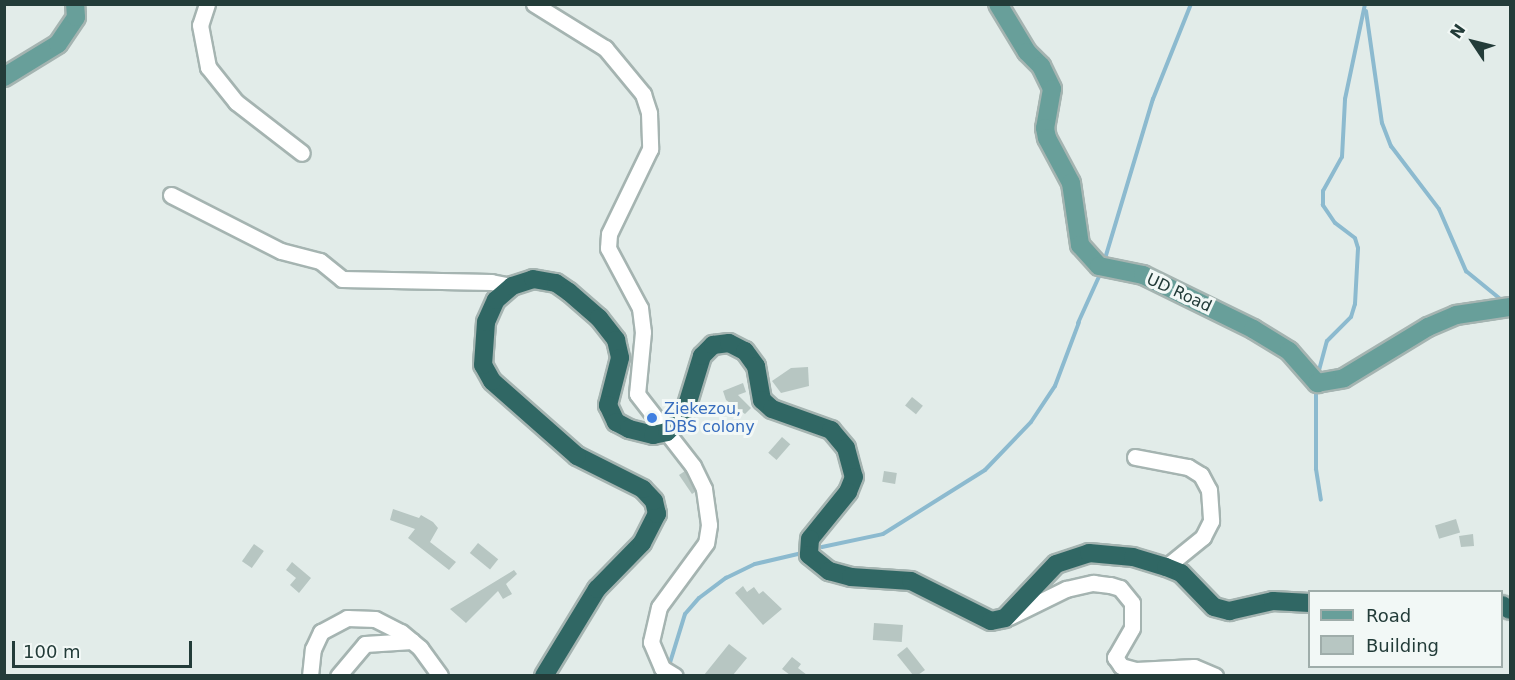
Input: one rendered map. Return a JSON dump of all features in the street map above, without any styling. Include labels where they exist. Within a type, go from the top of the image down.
[{"type":"highway","points":[[544,675],[597,589],[642,543],[657,514],[654,501],[643,489],[577,456],[492,381],[483,364],[486,322],[496,300],[512,286],[533,279],[556,283],[599,318],[616,340],[620,358],[608,405],[616,422],[653,435],[668,432],[684,415],[702,356],[713,345],[729,343],[745,351],[756,366],[762,400],[772,409],[831,430],[852,462],[854,477],[848,492],[810,539],[809,555],[819,567],[851,577],[911,581],[980,618],[1005,618],[1056,564],[1072,557],[1110,554],[1166,567],[1181,573],[1214,607],[1229,611],[1273,601],[1308,603]]},
{"type":"main road","points":[[4,77],[58,44],[76,17],[75,4]]},
{"type":"main road","name":"UD Road","points":[[998,4],[1027,52],[1041,66],[1052,89],[1045,128],[1047,138],[1071,183],[1080,245],[1099,266],[1143,275],[1253,328],[1289,351],[1317,383],[1344,378],[1428,327],[1456,315],[1510,307]]},
{"type":"street","points":[[207,4],[200,25],[208,67],[236,102],[302,153]]},
{"type":"street","points":[[534,4],[605,48],[643,94],[649,113],[650,149],[609,234],[608,249],[640,308],[643,332],[637,394],[693,466],[704,489],[709,525],[706,543],[659,607],[651,642],[662,668],[675,675]]},
{"type":"street","points":[[171,195],[281,251],[321,261],[342,279],[491,282],[512,286]]},
{"type":"street","points":[[1135,457],[1188,467],[1201,475],[1209,490],[1211,521],[1203,537],[1166,567]]},
{"type":"street","points":[[1005,618],[1066,589],[1093,583],[1110,585],[1120,588],[1132,603],[1132,628],[1115,657],[1121,666],[1136,670],[1194,667],[1215,675]]},
{"type":"street","points":[[310,675],[317,639],[337,621],[375,619],[412,641],[440,675]]},
{"type":"street","points":[[338,675],[365,644],[412,641]]},
{"type":"building","points":[[808,367],[809,386],[781,393],[772,381],[791,368]]},
{"type":"building","points":[[743,383],[746,392],[738,395],[751,408],[745,414],[726,400],[723,391]]},
{"type":"building","points":[[912,397],[923,406],[916,414],[905,406]]},
{"type":"building","points":[[782,437],[790,444],[777,460],[768,453]]},
{"type":"building","points":[[685,471],[695,492],[692,494],[679,475]]},
{"type":"building","points":[[884,471],[897,473],[895,484],[882,482]]},
{"type":"building","points":[[393,509],[419,518],[421,515],[433,522],[438,528],[430,542],[456,562],[449,570],[408,538],[415,529],[390,520]]},
{"type":"building","points":[[1456,519],[1460,532],[1439,539],[1435,525]]},
{"type":"building","points":[[1473,534],[1474,546],[1461,547],[1459,536]]},
{"type":"building","points":[[478,543],[498,559],[490,569],[470,553]]},
{"type":"building","points":[[254,544],[264,551],[252,568],[242,561]]},
{"type":"building","points":[[292,562],[311,578],[299,593],[290,585],[296,578],[286,570]]},
{"type":"building","points":[[514,570],[517,574],[506,584],[512,594],[503,599],[498,591],[466,623],[450,609]]},
{"type":"building","points":[[743,586],[747,592],[754,587],[759,594],[763,591],[782,609],[763,625],[735,593]]},
{"type":"building","points":[[874,623],[903,625],[902,642],[873,640]]},
{"type":"building","points":[[729,644],[747,658],[733,675],[704,675]]},
{"type":"building","points":[[907,647],[925,670],[918,675],[913,675],[897,655]]},
{"type":"building","points":[[792,657],[801,664],[798,668],[807,675],[790,675],[782,669]]},
{"type":"waterway","points":[[1104,262],[1153,99],[1191,4]]},
{"type":"waterway","points":[[1318,374],[1327,341],[1351,317],[1355,304],[1358,248],[1355,238],[1335,223],[1323,205],[1323,191],[1342,157],[1345,99],[1365,4]]},
{"type":"waterway","points":[[1366,11],[1382,123],[1391,146],[1439,209],[1466,271],[1504,302]]},
{"type":"waterway","points":[[1078,323],[1101,272]]},
{"type":"waterway","points":[[822,547],[883,534],[985,470],[1031,422],[1055,386],[1079,322]]},
{"type":"waterway","points":[[1316,387],[1316,469],[1321,500]]},
{"type":"waterway","points":[[669,666],[685,614],[699,598],[726,578],[755,564],[798,554]]},
{"type":"place","name":"Ziekezou, DBS colony","points":[[652,418]]}]
